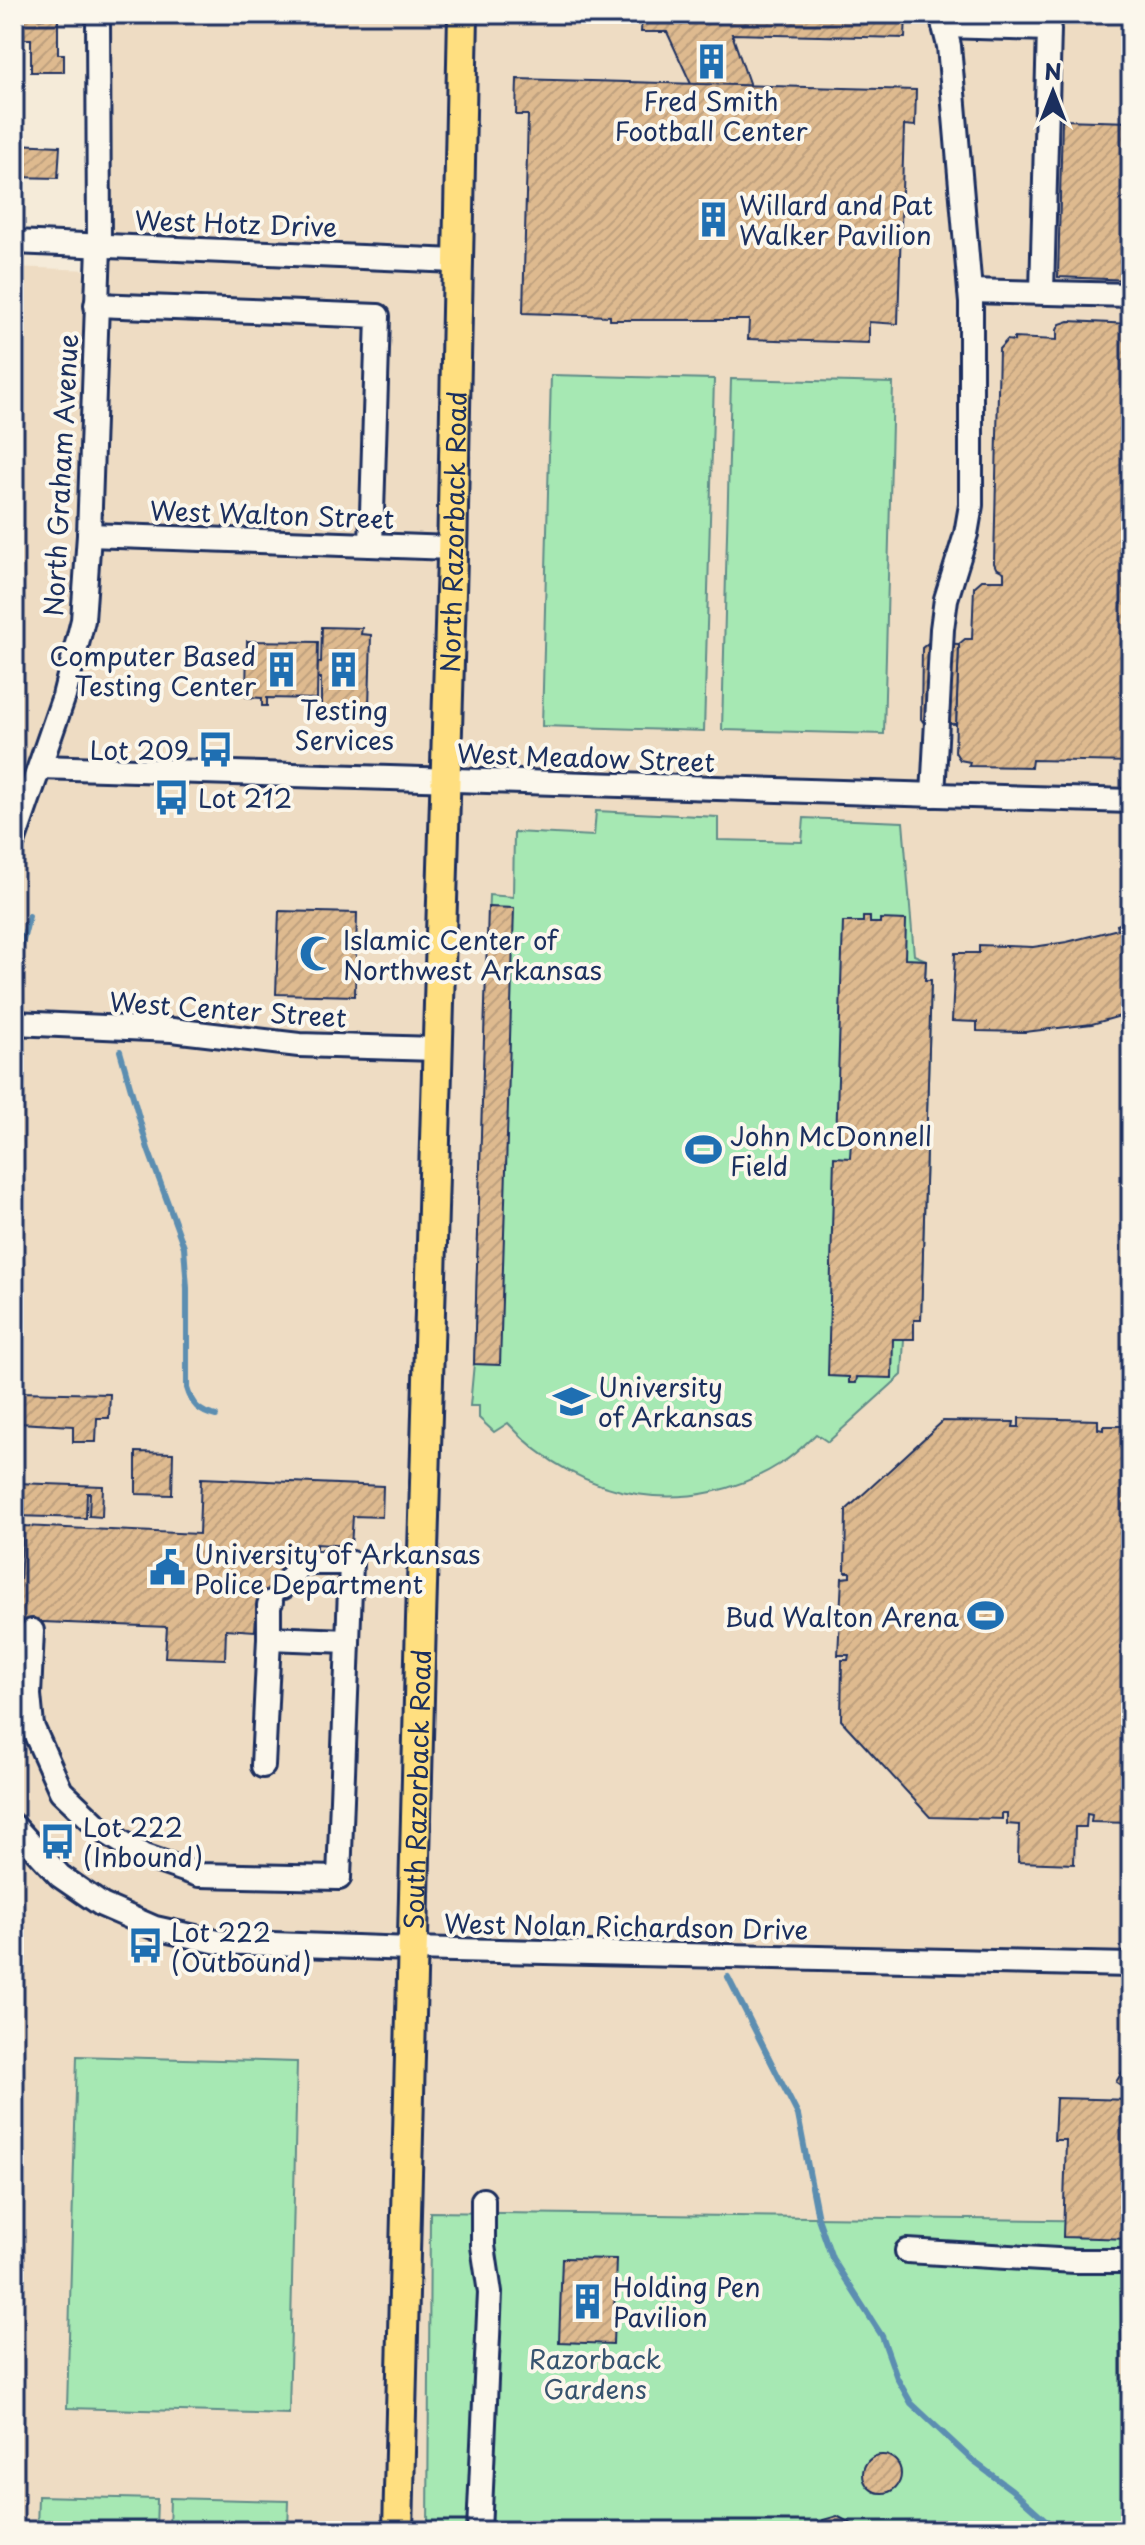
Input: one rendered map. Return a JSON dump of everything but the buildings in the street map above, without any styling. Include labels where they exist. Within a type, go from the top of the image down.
[{"type":"main road","name":"North Razorback Road","points":[[437,1049],[452,548],[463,14]]},
{"type":"main road","name":"South Razorback Road","points":[[398,2531],[437,1049]]},
{"type":"street","name":"North Graham Avenue","points":[[14,840],[75,659],[83,620],[99,246],[98,14]]},
{"type":"street","points":[[933,795],[944,614],[971,505],[970,291],[949,46],[942,20],[1049,29],[1042,292]]},
{"type":"street","name":"West Hotz Drive","points":[[14,242],[456,261]]},
{"type":"street","points":[[970,291],[1131,295]]},
{"type":"street","points":[[96,305],[378,316],[371,545]]},
{"type":"street","name":"West Walton Street","points":[[89,535],[452,548]]},
{"type":"street","name":"West Meadow Street","points":[[40,767],[1131,801]]},
{"type":"street","name":"West Center Street","points":[[14,1023],[172,1030],[299,1045],[437,1049]]},
{"type":"street","points":[[32,1631],[29,1695],[32,1726],[61,1791],[101,1829],[144,1856],[199,1875],[339,1878],[351,1563],[315,1563]]},
{"type":"street","points":[[263,1766],[269,1605],[283,1587]]},
{"type":"street","points":[[269,1638],[348,1641]]},
{"type":"street","name":"West Nolan Richardson Drive","points":[[14,1826],[60,1876],[102,1905],[155,1928],[218,1942],[1131,1965]]},
{"type":"street","points":[[479,2531],[490,2293],[483,2246],[483,2200]]},
{"type":"street","points":[[907,2251],[1075,2261],[1131,2261]]},
{"type":"shaded area","name":"University of Arkansas","points":[[98,14],[1131,14],[1131,2531],[14,2531],[14,267],[90,270]]},
{"type":"green space","points":[[551,375],[714,379],[704,731],[542,726]]},
{"type":"green space","points":[[731,379],[893,383],[884,734],[722,730]]},
{"type":"green space","name":"John McDonnell Field","points":[[596,811],[718,817],[718,840],[802,842],[804,818],[903,822],[914,955],[926,960],[925,980],[931,980],[921,1320],[914,1320],[914,1339],[904,1339],[902,1375],[828,1442],[816,1434],[783,1462],[748,1481],[712,1492],[675,1496],[638,1494],[602,1486],[568,1471],[536,1450],[508,1423],[494,1432],[479,1418],[479,1406],[470,1406],[489,895],[513,897],[514,832],[594,836]]},
{"type":"green space","points":[[77,2056],[297,2062],[289,2414],[67,2408]]},
{"type":"green space","name":"Razorback Gardens","points":[[430,2212],[1120,2221],[1122,2396],[1131,2411],[1131,2531],[428,2531]]},
{"type":"green space","points":[[38,2496],[157,2499],[156,2531],[37,2531]]},
{"type":"green space","points":[[170,2498],[289,2501],[288,2531],[169,2531]]},
{"type":"waterway","points":[[14,978],[29,916]]},
{"type":"waterway","points":[[14,982],[15,1000]]},
{"type":"waterway","points":[[120,1051],[148,1149],[184,1247],[187,1388],[197,1407],[216,1416]]},
{"type":"waterway","points":[[728,1977],[798,2115],[818,2218],[832,2258],[882,2336],[897,2378],[911,2403],[973,2461],[1012,2490],[1058,2531]]},
{"type":"place","name":"Fred Smith Football Center","points":[[711,61]]},
{"type":"place","name":"Willard and Pat Walker Pavilion","points":[[713,219]]},
{"type":"place","name":"Computer Based Testing Center","points":[[282,670]]},
{"type":"place","name":"Testing Services","points":[[344,670]]},
{"type":"place","name":"Lot 209","points":[[215,749]]},
{"type":"place","name":"Lot 212","points":[[172,797]]},
{"type":"place","name":"Islamic Center of Northwest Arkansas","points":[[317,954]]},
{"type":"place","name":"John McDonnell Field","points":[[704,1150]]},
{"type":"place","name":"University of Arkansas","points":[[572,1401]]},
{"type":"place","name":"University of Arkansas Police Department","points":[[168,1568]]},
{"type":"place","name":"Bud Walton Arena","points":[[985,1616]]},
{"type":"place","name":"Lot 222 (Inbound)","points":[[57,1841]]},
{"type":"place","name":"Lot 222 (Outbound)","points":[[145,1946]]},
{"type":"place","name":"Holding Pen Pavilion","points":[[587,2301]]}]
